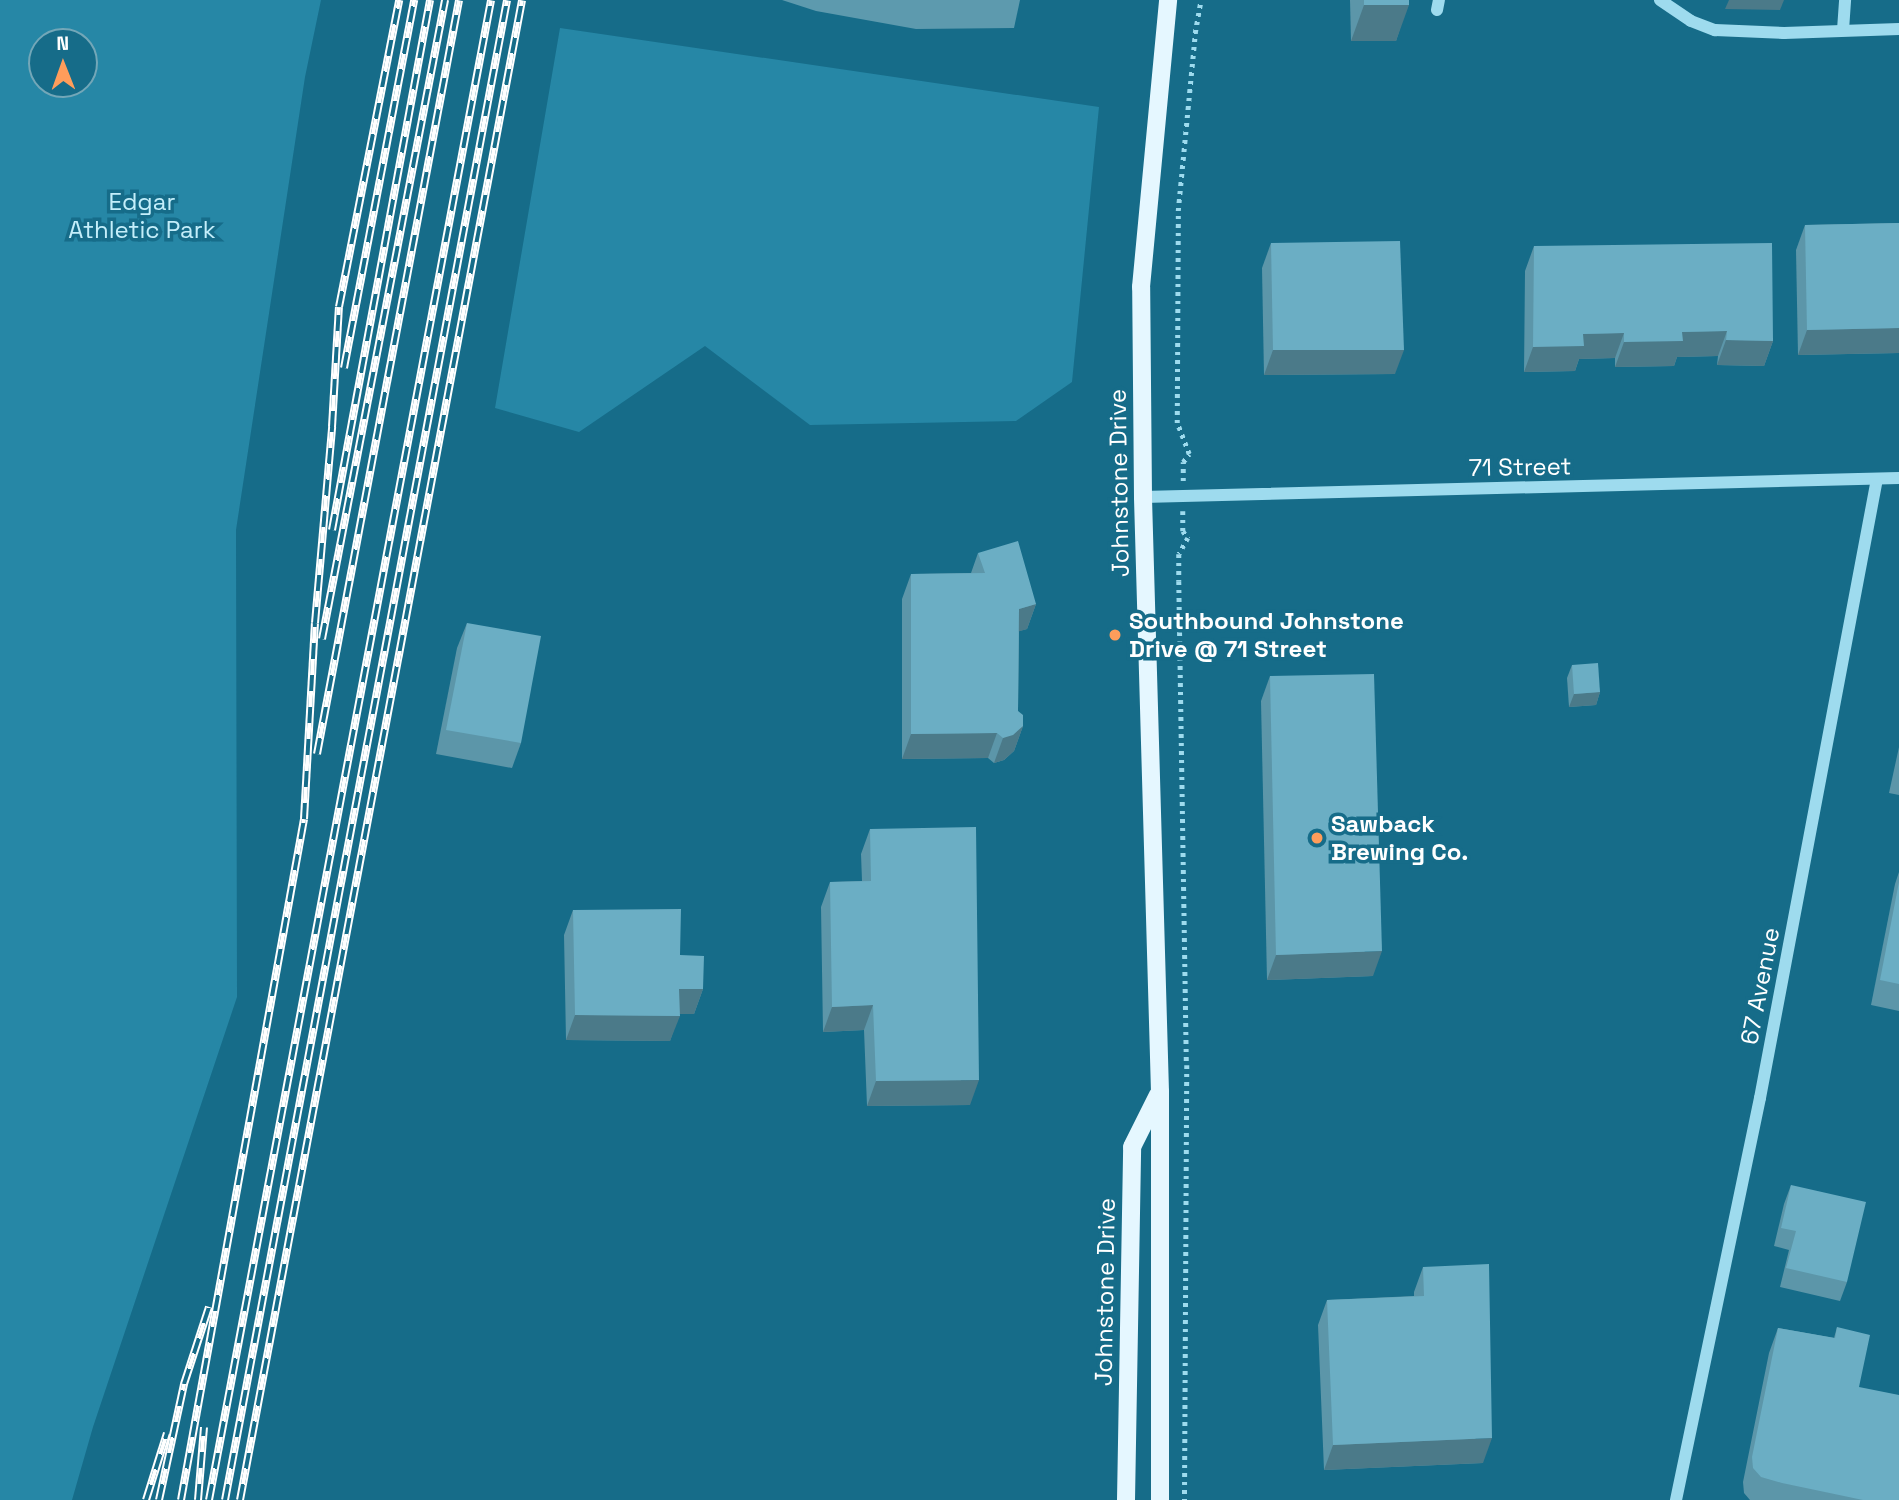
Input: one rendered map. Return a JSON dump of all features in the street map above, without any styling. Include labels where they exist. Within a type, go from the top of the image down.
[{"type":"main road","name":"Johnstone Drive","points":[[1160,1500],[1160,1092],[1143,497],[1141,287],[1168,0]]},
{"type":"main road","name":"Johnstone Drive","points":[[1126,1500],[1132,1147],[1160,1092]]},
{"type":"street","points":[[1660,0],[1691,21],[1715,30],[1784,33],[1899,29]]},
{"type":"street","points":[[1843,30],[1845,0]]},
{"type":"street","name":"67 Avenue","points":[[1676,1500],[1760,1098],[1877,478]]},
{"type":"street","name":"71 Street","points":[[1143,497],[1899,478]]},
{"type":"path","points":[[1183,462],[1189,454],[1177,423],[1178,211],[1195,33],[1201,0]]},
{"type":"path","points":[[1183,531],[1188,538],[1180,554],[1179,582],[1186,1065],[1185,1500]]},
{"type":"green space","name":"Edgar Athletic Park","points":[[0,0],[321,0],[305,77],[236,530],[237,997],[93,1427],[72,1500],[0,1500]]},
{"type":"green space","points":[[560,28],[1099,107],[1072,382],[1016,421],[810,425],[705,346],[579,432],[495,408]]},
{"type":"shaded area","points":[[782,0],[1020,0],[1014,28],[916,29],[816,11]]},
{"type":"building","points":[[1364,0],[1409,0],[1409,5],[1364,5]]},
{"type":"building","points":[[1899,223],[1899,328],[1807,330],[1805,225]]},
{"type":"building","points":[[1400,241],[1404,350],[1273,350],[1271,243]]},
{"type":"building","points":[[1772,243],[1773,341],[1726,340],[1727,331],[1682,332],[1683,341],[1624,342],[1624,333],[1583,334],[1584,346],[1533,347],[1534,246]]},
{"type":"building","points":[[1018,541],[1036,604],[1019,609],[1018,711],[1023,715],[1023,726],[1013,735],[1003,738],[997,733],[911,734],[911,574],[985,573],[978,553]]},
{"type":"building","points":[[467,623],[541,636],[521,743],[446,730]]},
{"type":"building","points":[[1598,663],[1600,692],[1574,694],[1572,665]]},
{"type":"building","name":"Sawback Brewing Co.","points":[[1374,674],[1382,951],[1276,955],[1270,676]]},
{"type":"building","points":[[976,827],[979,1080],[876,1081],[873,1005],[832,1007],[830,882],[871,881],[870,829]]},
{"type":"building","points":[[1899,882],[1899,984],[1880,980]]},
{"type":"building","points":[[681,909],[680,955],[704,956],[703,989],[679,989],[680,1016],[575,1015],[573,910]]},
{"type":"building","points":[[1791,1185],[1866,1202],[1847,1282],[1786,1268],[1796,1231],[1781,1228]]},
{"type":"building","points":[[1489,1264],[1492,1438],[1333,1445],[1327,1300],[1424,1296],[1423,1267]]},
{"type":"building","points":[[1837,1327],[1870,1335],[1859,1387],[1899,1395],[1899,1500],[1863,1500],[1782,1483],[1761,1477],[1753,1468],[1752,1457],[1778,1328],[1835,1338]]},
{"type":"railway","points":[[181,1500],[304,819],[315,623],[332,427],[339,307],[399,0]]},
{"type":"railway","points":[[344,368],[414,0]]},
{"type":"railway","points":[[332,530],[430,0]]},
{"type":"railway","points":[[322,639],[445,0]]},
{"type":"railway","points":[[317,754],[459,0]]},
{"type":"railway","points":[[209,1500],[491,0]]},
{"type":"railway","points":[[225,1500],[507,0]]},
{"type":"railway","points":[[240,1500],[522,0]]},
{"type":"railway","points":[[159,1500],[184,1384],[209,1307]]},
{"type":"railway","points":[[198,1500],[204,1427]]},
{"type":"railway","points":[[146,1500],[167,1433]]},
{"type":"place","name":"Southbound Johnstone Drive @ 71 Street","points":[[1115,635]]},
{"type":"place","name":"Sawback Brewing Co.","points":[[1317,838]]}]
